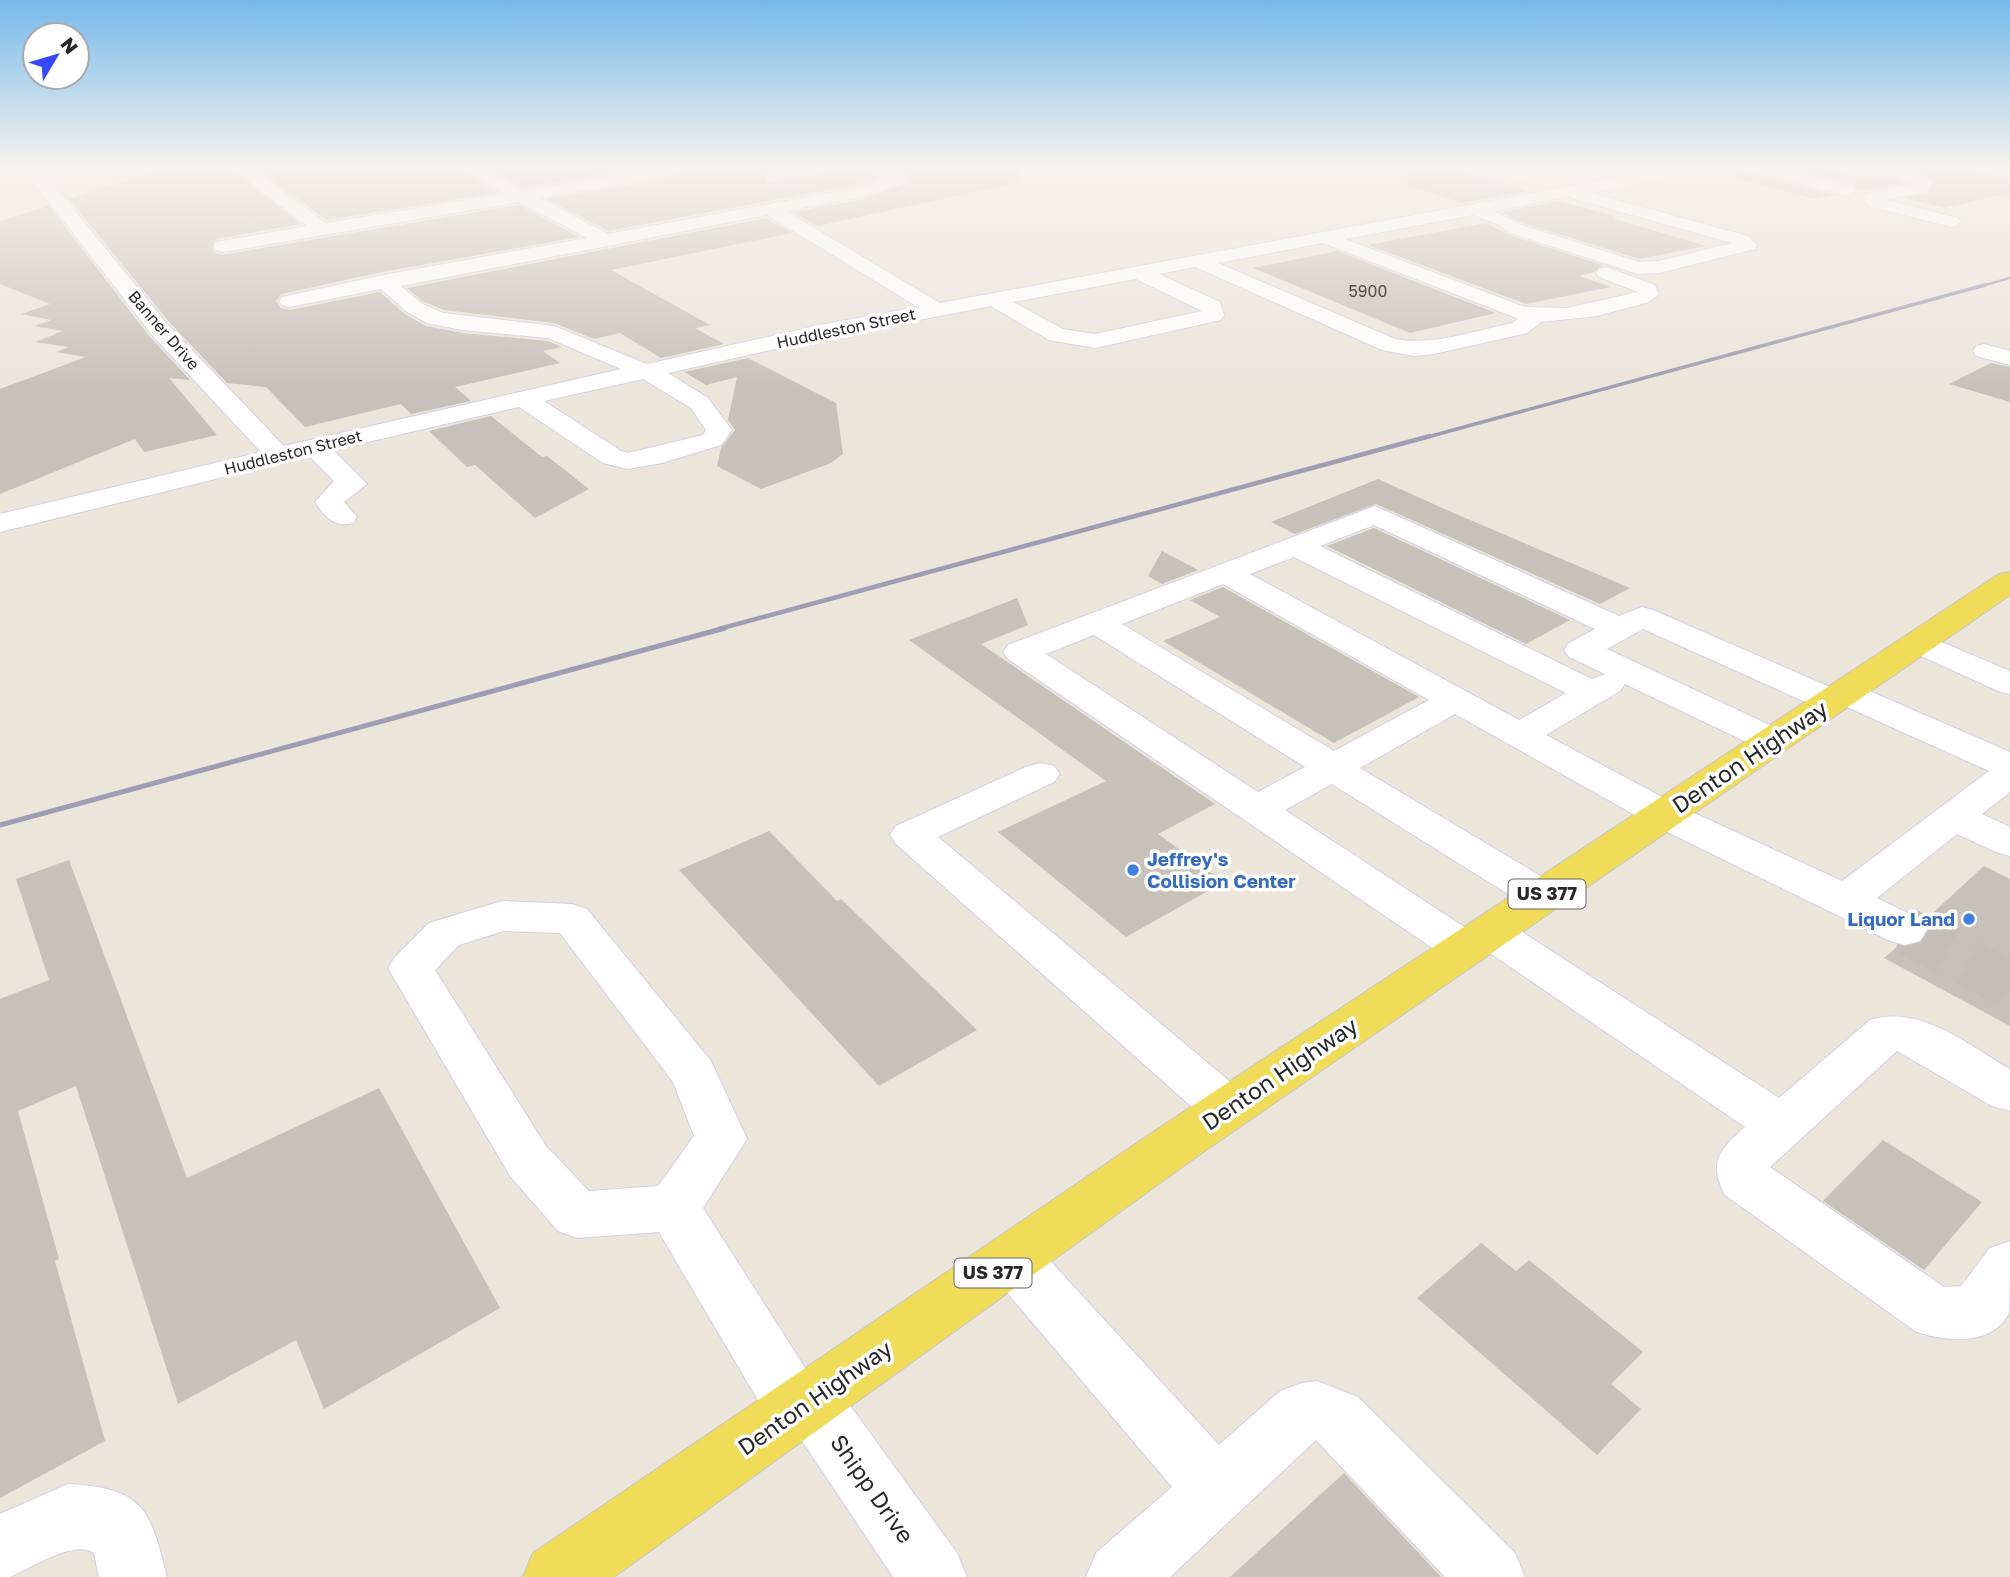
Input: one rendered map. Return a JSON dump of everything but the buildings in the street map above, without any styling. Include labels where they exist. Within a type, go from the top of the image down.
[{"type":"main road","name":"Denton Highway","points":[[557,1577],[1228,1109],[2010,581]]},
{"type":"street","name":"Banner Drive","points":[[89,241],[160,330],[278,455]]},
{"type":"street","points":[[223,246],[254,241]]},
{"type":"street","points":[[289,301],[601,241]]},
{"type":"street","points":[[822,241],[936,309]]},
{"type":"street","name":"Huddleston Street","points":[[0,523],[314,446],[643,371],[936,309],[1304,241]]},
{"type":"street","points":[[1332,241],[1535,316],[1570,315],[1649,294],[1648,289],[1642,285],[1522,241]]},
{"type":"street","points":[[1552,241],[1638,268],[1659,267],[1748,245],[1742,241]]},
{"type":"street","points":[[1197,261],[1390,345],[1414,349],[1519,328],[1535,316]]},
{"type":"street","points":[[993,299],[1057,335],[1095,341],[1213,315],[1213,306],[1138,272]]},
{"type":"street","points":[[383,281],[420,311],[433,317],[478,325],[547,331],[643,371],[689,396],[714,419],[719,430],[712,440],[653,457],[628,461],[612,457],[523,398]]},
{"type":"street","points":[[1984,351],[2010,358]]},
{"type":"street","points":[[314,446],[353,484],[343,487],[329,502],[343,517]]},
{"type":"street","points":[[1620,629],[1375,515],[1020,652],[1257,809],[1781,1125]]},
{"type":"street","points":[[1296,546],[1592,693]]},
{"type":"street","points":[[1225,573],[1665,815],[1905,930]]},
{"type":"street","points":[[1774,741],[1581,650],[1642,617],[2010,766]]},
{"type":"street","points":[[1097,623],[1544,897]]},
{"type":"street","points":[[1920,643],[2010,684]]},
{"type":"street","points":[[1519,735],[1629,672]]},
{"type":"street","points":[[1257,809],[1455,700]]},
{"type":"street","points":[[1846,900],[2010,773]]},
{"type":"street","points":[[1041,774],[910,835],[1228,1109]]},
{"type":"street","points":[[1955,817],[2010,843]]},
{"type":"street","points":[[502,916],[572,919],[694,1074],[721,1139],[673,1208],[577,1216],[528,1161],[411,968],[444,934],[502,916]]},
{"type":"street","points":[[2010,1092],[1912,1035],[1887,1032],[1743,1160],[1744,1180],[1935,1312],[1976,1312],[2010,1265]]},
{"type":"street","name":"Shipp Drive","points":[[673,1208],[805,1406],[933,1577]]},
{"type":"street","points":[[1013,1259],[1217,1490]]},
{"type":"street","points":[[1120,1577],[1303,1412],[1317,1410],[1336,1418],[1491,1577]]},
{"type":"street","points":[[0,1548],[68,1516],[100,1518],[123,1534],[133,1577]]},
{"type":"tunnel","points":[[1905,930],[2010,985]]},
{"type":"railway","points":[[1978,287],[2010,278]]},
{"type":"railway","points":[[1424,438],[1985,285]]},
{"type":"railway","points":[[719,629],[1430,436]]},
{"type":"railway","points":[[0,825],[725,628]]},
{"type":"place","name":"Jeffrey's Collision Center","points":[[1133,870]]},
{"type":"place","name":"Liquor Land","points":[[1969,919]]}]
